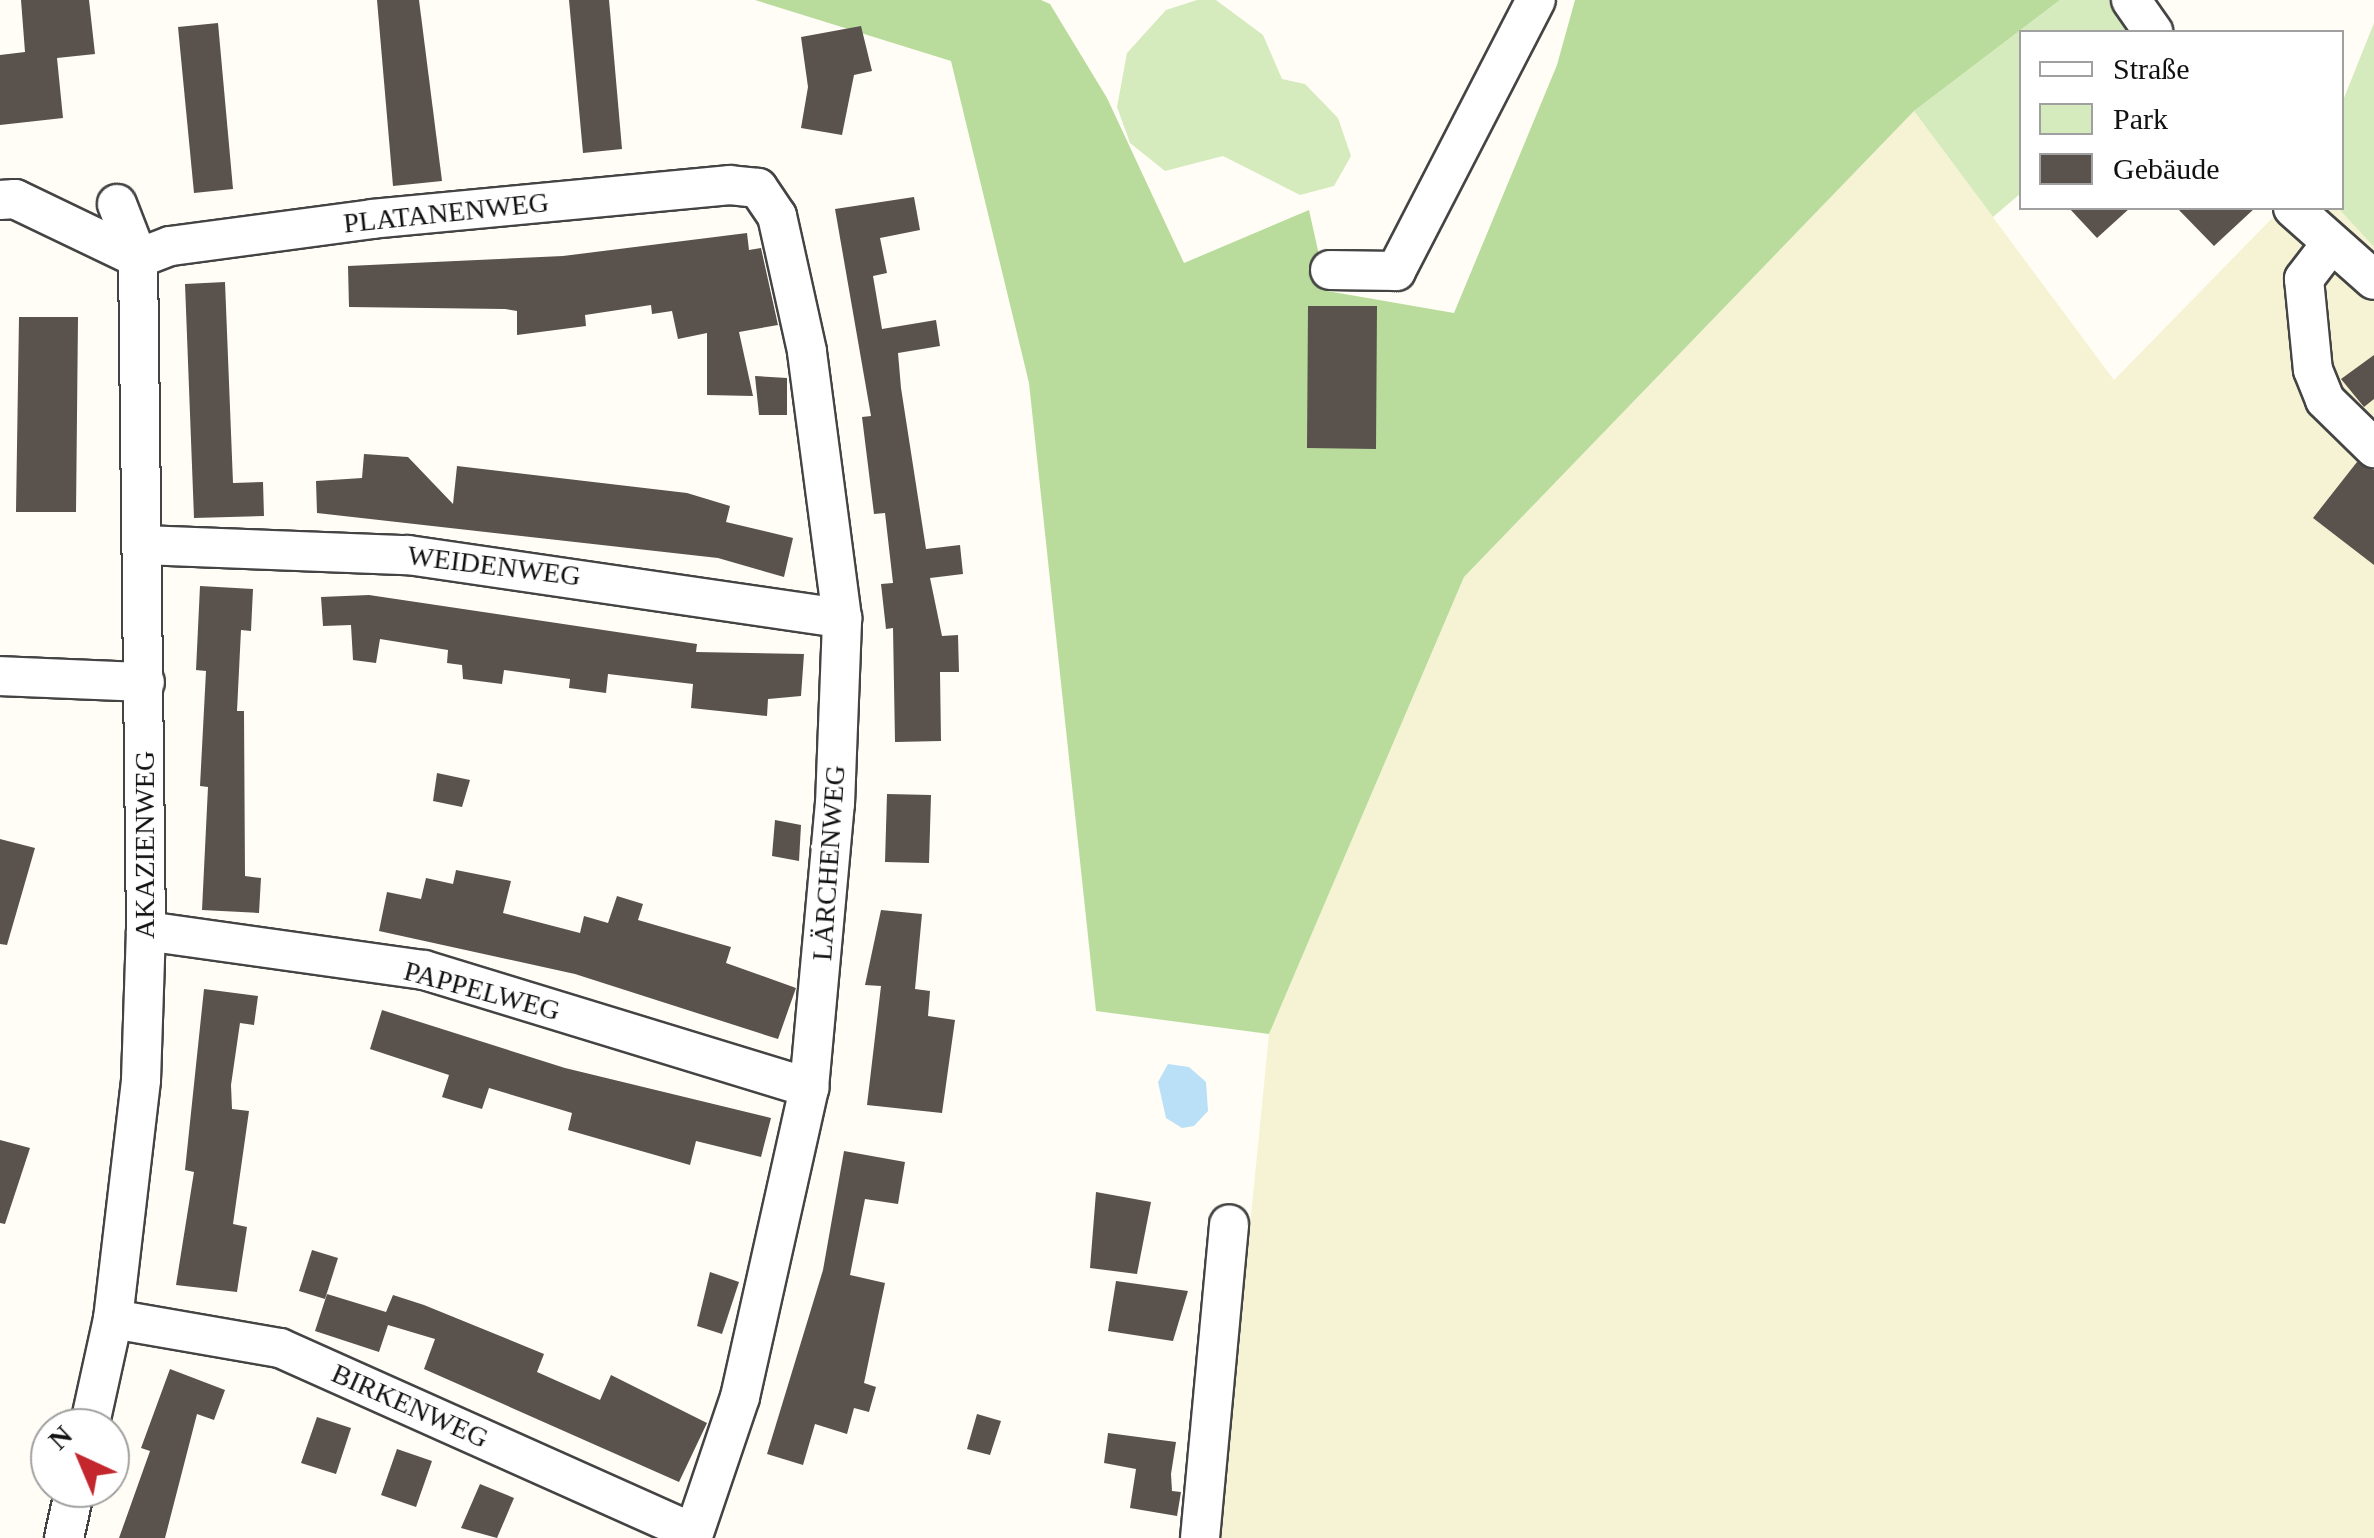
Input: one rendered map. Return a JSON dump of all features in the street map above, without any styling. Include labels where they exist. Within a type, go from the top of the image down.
[{"type":"street","points":[[1330,270],[1396,271],[1536,0]]},
{"type":"street","points":[[2132,0],[2153,30]]},
{"type":"street","name":"PLATANENWEG","points":[[138,258],[170,246],[373,218],[730,185],[758,188]]},
{"type":"street","name":"LÄRCHENWEG","points":[[694,1533],[740,1398],[809,1088],[835,804],[842,618],[808,351],[777,216],[758,188]]},
{"type":"street","points":[[0,200],[16,198],[138,258]]},
{"type":"street","points":[[117,204],[138,258]]},
{"type":"street","points":[[2295,210],[2374,280]]},
{"type":"street","points":[[2330,245],[2304,279],[2314,370],[2325,400],[2374,448]]},
{"type":"street","name":"AKAZIENWEG","points":[[93,1408],[113,1319],[141,1080],[146,931],[138,258]]},
{"type":"street","name":"WEIDENWEG","points":[[142,545],[408,555],[842,618]]},
{"type":"street","points":[[0,676],[144,682]]},
{"type":"street","name":"PAPPELWEG","points":[[146,931],[424,970],[809,1088]]},
{"type":"street","points":[[1200,1538],[1229,1224]]},
{"type":"street","name":"BIRKENWEG","points":[[113,1319],[280,1348],[694,1533]]},
{"type":"street","points":[[64,1538],[71,1508]]},
{"type":"shaded area","points":[[1914,111],[2114,380],[2280,210],[2340,210],[2374,247],[2374,1538],[1219,1538],[1269,1034],[1464,577]]},
{"type":"green space","points":[[755,0],[1041,0],[1050,4],[1107,98],[1184,263],[1309,210],[1327,291],[1454,313],[1557,65],[1575,0],[2060,0],[1914,111],[1464,577],[1269,1034],[1096,1011],[1029,383],[951,61]]},
{"type":"green space","points":[[1197,0],[1216,0],[1263,35],[1282,79],[1305,84],[1338,118],[1351,156],[1334,186],[1300,195],[1223,156],[1165,171],[1130,143],[1117,107],[1127,53],[1166,10]]},
{"type":"green space","points":[[2060,0],[2118,0],[2138,30],[2021,30]]},
{"type":"green space","points":[[2374,23],[2374,247],[2340,210],[2344,210],[2344,98]]},
{"type":"green space","points":[[2019,31],[2019,195],[1993,217],[1914,111]]},
{"type":"water","points":[[1168,1064],[1189,1067],[1206,1082],[1208,1111],[1194,1126],[1182,1128],[1166,1118],[1158,1082]]},
{"type":"building","points":[[21,0],[89,0],[95,54],[57,58],[63,118],[0,125],[0,55],[25,52]]},
{"type":"building","points":[[377,0],[419,0],[442,181],[393,186]]},
{"type":"building","points":[[569,0],[609,0],[622,149],[583,153]]},
{"type":"building","points":[[218,23],[233,189],[194,193],[178,27]]},
{"type":"building","points":[[861,26],[872,71],[854,75],[842,135],[801,128],[808,87],[801,37]]},
{"type":"building","points":[[914,197],[920,230],[880,238],[887,273],[873,276],[882,329],[936,320],[940,346],[898,353],[901,388],[926,549],[960,545],[963,574],[930,578],[942,636],[958,635],[959,672],[940,672],[941,741],[895,742],[893,628],[886,629],[881,584],[893,583],[885,513],[874,514],[862,417],[871,416],[835,209]]},
{"type":"building","points":[[2071,210],[2128,210],[2097,238]]},
{"type":"building","points":[[2179,210],[2253,210],[2214,246]]},
{"type":"building","points":[[747,233],[749,250],[761,248],[778,325],[739,332],[753,396],[707,395],[707,333],[678,339],[672,311],[652,314],[651,305],[585,315],[586,326],[517,335],[517,311],[505,309],[349,307],[348,266],[563,256]]},
{"type":"building","points":[[225,282],[233,483],[263,482],[264,516],[194,518],[185,284]]},
{"type":"building","points":[[1308,306],[1377,306],[1376,449],[1307,448]]},
{"type":"building","points":[[19,317],[78,317],[76,512],[16,512]]},
{"type":"building","points":[[2374,355],[2374,399],[2364,407],[2341,379]]},
{"type":"building","points":[[755,376],[787,378],[787,415],[759,415]]},
{"type":"building","points":[[364,454],[408,457],[453,504],[457,466],[687,493],[730,506],[726,522],[793,538],[784,577],[718,558],[317,513],[316,481],[362,478]]},
{"type":"building","points":[[2357,462],[2374,470],[2374,565],[2313,518]]},
{"type":"building","points":[[200,586],[253,589],[251,631],[241,630],[237,711],[244,711],[245,876],[261,878],[259,913],[202,910],[208,787],[200,786],[206,671],[196,670]]},
{"type":"building","points":[[369,595],[697,644],[696,652],[804,654],[801,696],[768,699],[767,716],[691,708],[693,684],[608,674],[606,693],[569,688],[570,679],[504,670],[502,684],[463,679],[462,665],[447,663],[448,650],[380,639],[376,663],[353,660],[351,625],[323,626],[321,597]]},
{"type":"building","points":[[437,773],[470,780],[462,807],[433,801]]},
{"type":"building","points":[[887,794],[931,795],[929,863],[885,862]]},
{"type":"building","points":[[775,820],[801,825],[799,861],[772,856]]},
{"type":"building","points":[[0,839],[35,848],[7,945],[0,944]]},
{"type":"building","points":[[456,870],[511,881],[503,913],[580,933],[584,916],[608,923],[617,896],[643,904],[638,920],[731,947],[726,963],[796,988],[778,1039],[575,974],[379,931],[387,892],[421,899],[426,878],[453,884]]},
{"type":"building","points":[[881,910],[922,914],[915,989],[930,991],[928,1016],[955,1020],[942,1113],[867,1105],[881,986],[865,985]]},
{"type":"building","points":[[204,989],[258,996],[254,1025],[240,1023],[231,1085],[232,1109],[249,1111],[233,1224],[247,1227],[237,1292],[176,1285],[194,1172],[185,1170]]},
{"type":"building","points":[[382,1010],[565,1068],[771,1118],[761,1157],[696,1141],[690,1165],[568,1130],[572,1113],[489,1088],[482,1109],[442,1097],[449,1075],[370,1049]]},
{"type":"building","points":[[0,1140],[30,1148],[5,1224],[0,1223]]},
{"type":"building","points":[[844,1151],[905,1162],[898,1204],[865,1199],[850,1275],[885,1283],[864,1383],[876,1387],[869,1412],[854,1408],[847,1434],[815,1424],[803,1465],[767,1454],[823,1270]]},
{"type":"building","points":[[1096,1192],[1151,1202],[1137,1274],[1090,1268]]},
{"type":"building","points":[[312,1250],[338,1258],[325,1299],[299,1291]]},
{"type":"building","points":[[710,1272],[739,1282],[722,1334],[697,1326]]},
{"type":"building","points":[[1116,1281],[1188,1291],[1173,1341],[1108,1331]]},
{"type":"building","points":[[327,1294],[386,1312],[393,1295],[424,1305],[544,1354],[537,1372],[600,1400],[611,1375],[707,1423],[679,1482],[424,1369],[435,1339],[388,1325],[379,1352],[315,1331]]},
{"type":"building","points":[[170,1369],[225,1390],[214,1420],[197,1414],[165,1538],[119,1538],[150,1451],[141,1448]]},
{"type":"building","points":[[977,1414],[1001,1421],[990,1455],[967,1449]]},
{"type":"building","points":[[317,1417],[351,1428],[336,1474],[301,1463]]},
{"type":"building","points":[[1108,1433],[1176,1442],[1171,1474],[1172,1491],[1181,1492],[1177,1516],[1130,1508],[1136,1469],[1104,1463]]},
{"type":"building","points":[[397,1449],[432,1461],[416,1507],[381,1495]]},
{"type":"building","points":[[480,1484],[514,1498],[497,1538],[461,1528]]}]
